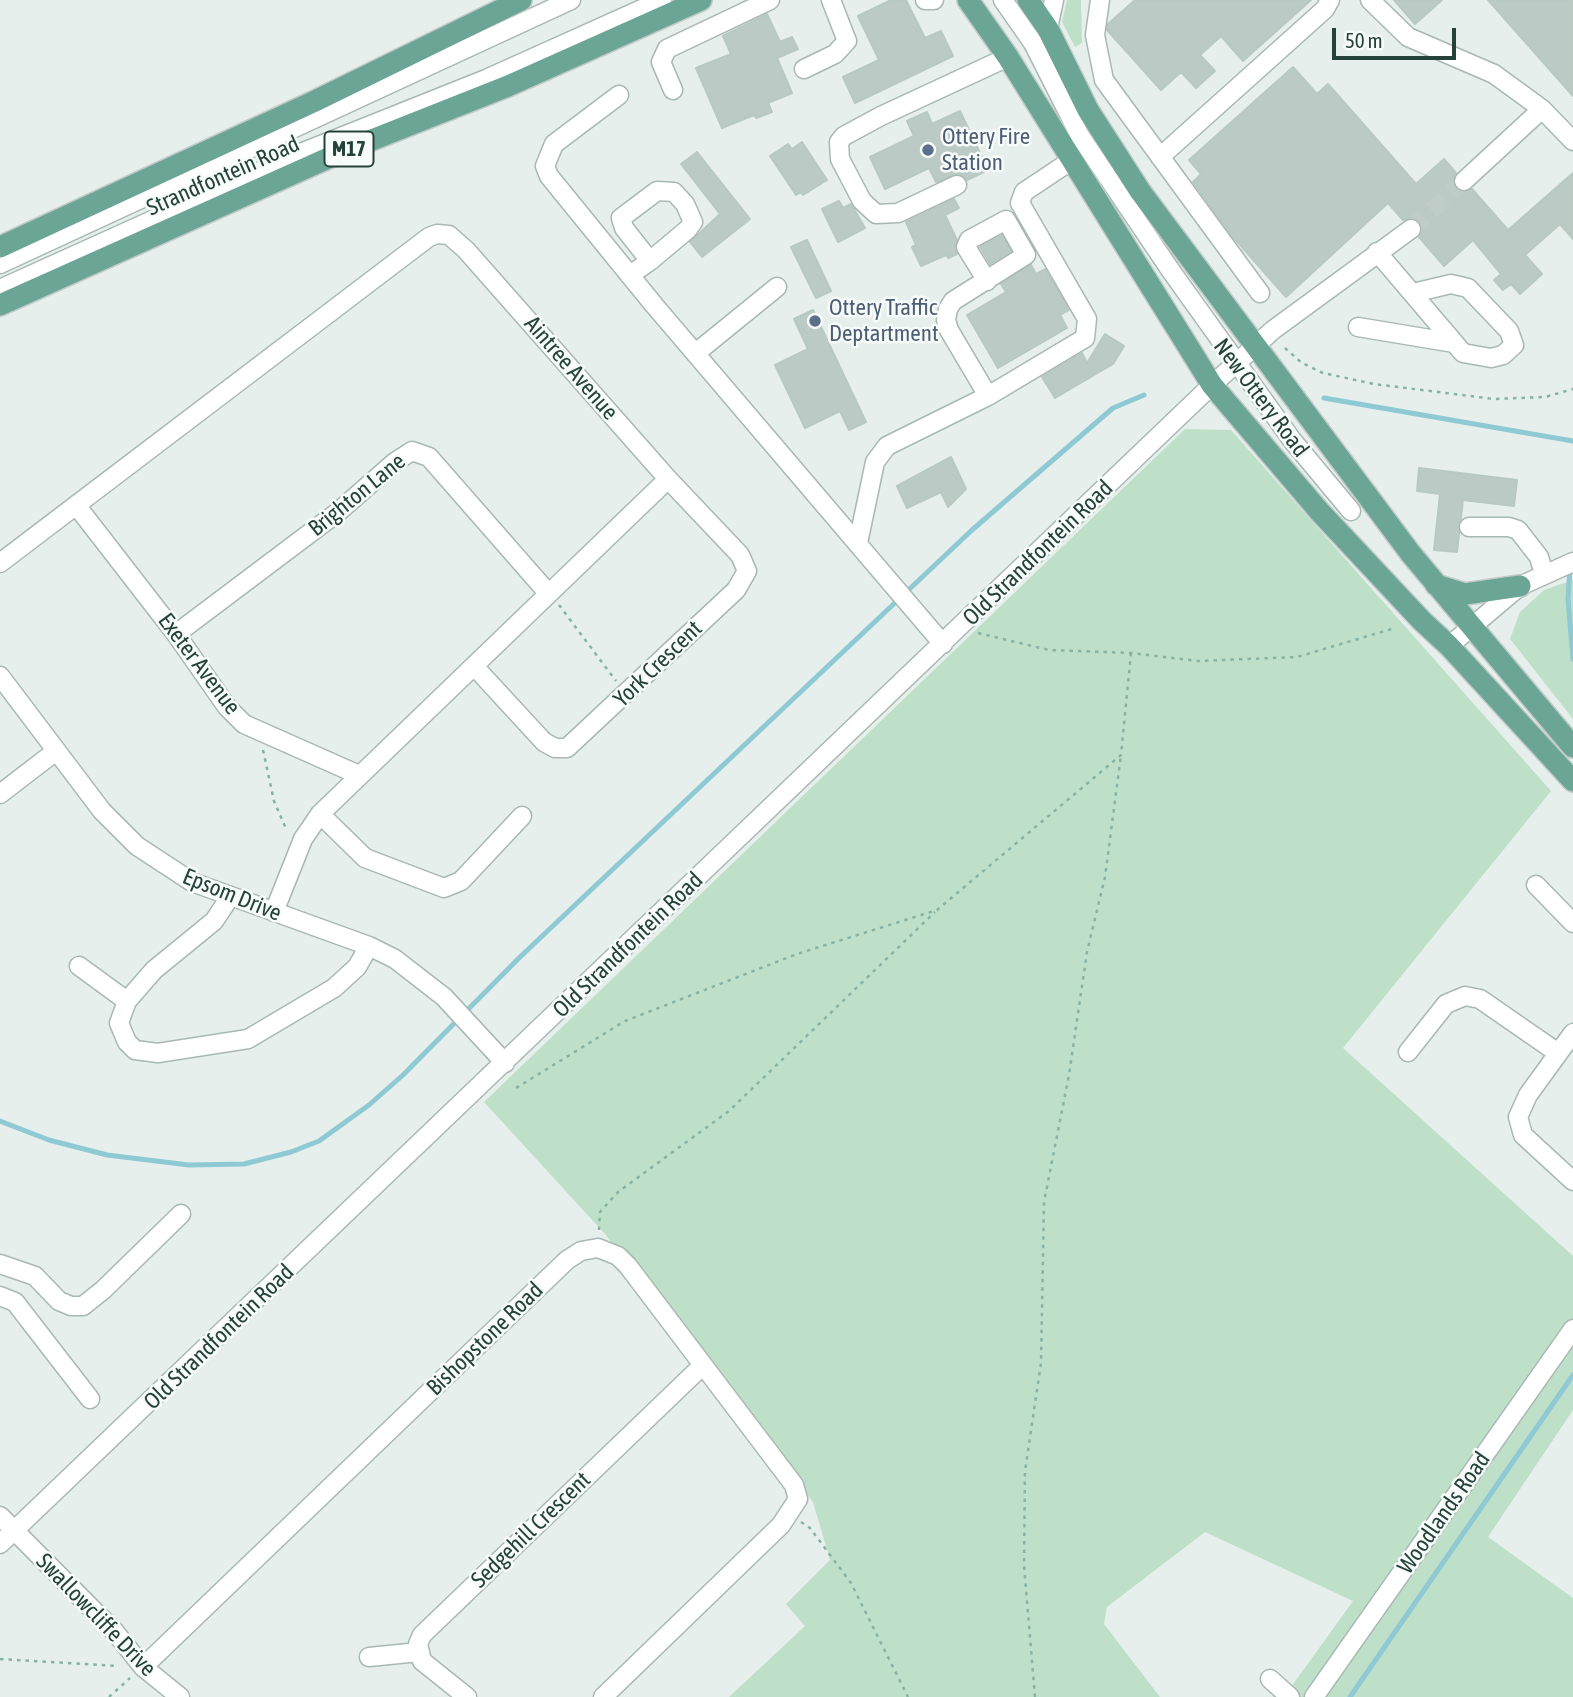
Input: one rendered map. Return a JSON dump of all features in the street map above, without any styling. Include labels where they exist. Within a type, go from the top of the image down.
[{"type":"main road","name":"Strandfontein Road","points":[[0,247],[156,176],[521,0]]},
{"type":"main road","name":"Strandfontein Road","points":[[0,305],[344,151],[497,90],[701,0]]},
{"type":"main road","name":"New Ottery Road","points":[[968,0],[1008,57],[1212,384],[1319,511],[1422,621],[1449,646],[1573,781]]},
{"type":"main road","name":"New Ottery Road","points":[[1028,0],[1048,29],[1110,147],[1436,585],[1573,747]]},
{"type":"main road","points":[[1436,585],[1461,594],[1520,586]]},
{"type":"street","points":[[0,264],[571,0]]},
{"type":"street","points":[[0,289],[303,152],[486,79],[662,0]]},
{"type":"street","points":[[673,90],[661,62],[667,49],[770,0]]},
{"type":"street","points":[[804,69],[835,54],[847,41],[831,0]]},
{"type":"street","points":[[925,0],[934,0]]},
{"type":"street","points":[[1003,0],[1033,43],[1092,156],[1292,440],[1351,511]]},
{"type":"street","points":[[1048,29],[1054,0]]},
{"type":"street","points":[[1100,0],[1095,35],[1104,80],[1260,293]]},
{"type":"street","points":[[1160,157],[1325,9],[1330,0]]},
{"type":"street","points":[[1370,0],[1408,37],[1494,74],[1542,109],[1573,141]]},
{"type":"street","points":[[957,185],[898,213],[876,214],[862,201],[840,159],[839,142],[844,136],[881,116],[1008,57]]},
{"type":"street","points":[[619,95],[554,144],[545,166],[549,176],[943,644]]},
{"type":"street","points":[[1464,181],[1542,109]]},
{"type":"street","points":[[858,543],[878,453],[988,396],[1085,338],[1087,319],[1020,203],[1020,197],[1072,160]]},
{"type":"street","points":[[987,281],[966,247],[966,242],[1006,220],[1026,255],[1037,258],[1048,251]]},
{"type":"street","name":"Old Strandfontein Road","points":[[0,1544],[1212,384],[1256,345],[1411,229]]},
{"type":"street","name":"Aintree Avenue","points":[[0,563],[437,234],[449,235],[466,250],[668,479]]},
{"type":"street","points":[[1377,252],[1463,353],[1491,358],[1511,350],[1514,339],[1468,288],[1460,284],[1439,285],[1413,293]]},
{"type":"street","points":[[988,396],[949,330],[946,320],[953,301],[1026,255]]},
{"type":"street","points":[[630,275],[650,261]]},
{"type":"street","points":[[696,352],[777,287]]},
{"type":"street","points":[[1358,327],[1454,343]]},
{"type":"street","name":"Brighton Lane","points":[[176,634],[338,512],[395,461],[412,451],[429,457],[548,593]]},
{"type":"street","points":[[274,912],[298,851],[320,814],[668,479]]},
{"type":"street","name":"York Crescent","points":[[474,666],[544,742],[555,748],[567,748],[580,739],[736,590],[747,571],[740,555],[668,479]]},
{"type":"street","name":"Exeter Avenue","points":[[76,505],[176,634],[227,707],[244,724],[359,775]]},
{"type":"street","points":[[1469,527],[1508,527],[1518,530],[1550,571]]},
{"type":"street","points":[[1449,646],[1520,586],[1573,562]]},
{"type":"street","name":"Epsom Drive","points":[[0,676],[102,811],[137,846],[177,873],[230,897],[369,946],[414,971],[444,997],[505,1063]]},
{"type":"street","points":[[0,794],[56,751]]},
{"type":"street","points":[[320,814],[365,858],[444,888],[461,881],[522,816]]},
{"type":"street","points":[[1536,885],[1573,923]]},
{"type":"street","points":[[230,897],[214,921],[154,970],[127,1001],[119,1023],[127,1042],[135,1050],[158,1053],[230,1044],[268,1030],[334,988],[357,967],[369,946]]},
{"type":"street","points":[[79,967],[127,1001]]},
{"type":"street","points":[[1408,1052],[1446,1004],[1465,996],[1480,999],[1558,1053]]},
{"type":"street","points":[[1573,1033],[1522,1105],[1519,1128],[1530,1143],[1573,1181]]},
{"type":"street","points":[[0,1264],[35,1276],[59,1301],[71,1306],[83,1306],[103,1290],[181,1213]]},
{"type":"street","name":"Bishopstone Road","points":[[143,1667],[567,1260],[589,1248],[598,1248]]},
{"type":"street","points":[[598,1248],[618,1256],[628,1266],[794,1485],[794,1507],[603,1697]]},
{"type":"street","points":[[0,1296],[15,1301],[90,1399]]},
{"type":"street","name":"Woodlands Road","points":[[1314,1697],[1573,1329]]},
{"type":"street","name":"Sedgehill Crescent","points":[[419,1652],[422,1635],[702,1366]]},
{"type":"street","name":"Swallowcliffe Drive","points":[[0,1516],[115,1632],[143,1667],[180,1697]]},
{"type":"street","points":[[369,1657],[419,1652],[429,1669],[467,1697]]},
{"type":"street","points":[[1270,1679],[1290,1697]]},
{"type":"path","points":[[1285,348],[1303,363],[1323,373],[1374,384],[1494,399],[1545,397],[1573,389]]},
{"type":"path","points":[[548,593],[626,695]]},
{"type":"path","points":[[972,633],[989,634],[1049,650],[1130,653],[1198,661],[1297,657],[1395,628]]},
{"type":"path","points":[[1035,1697],[1024,1565],[1025,1471],[1041,1363],[1044,1202],[1069,1075],[1087,952],[1105,877],[1121,755],[1130,653]]},
{"type":"path","points":[[258,730],[274,801],[298,851]]},
{"type":"path","points":[[598,1248],[600,1212],[618,1192],[729,1111],[937,910],[1121,755]]},
{"type":"path","points":[[516,1088],[625,1021],[797,954],[937,910]]},
{"type":"path","points":[[794,1507],[851,1583],[908,1697]]},
{"type":"path","points":[[0,1659],[143,1667]]},
{"type":"path","points":[[109,1697],[143,1667]]},
{"type":"green space","points":[[1067,0],[1081,0],[1082,43],[1075,47],[1062,22]]},
{"type":"green space","points":[[1185,429],[1231,430],[1551,791],[1343,1048],[1573,1256],[1573,1410],[1488,1537],[1573,1598],[1573,1697],[1273,1697],[1284,1682],[1291,1687],[1353,1601],[1205,1532],[1107,1607],[1104,1624],[1160,1697],[729,1697],[805,1626],[786,1604],[830,1560],[813,1502],[605,1234],[484,1102]]},
{"type":"green space","points":[[1573,580],[1573,719],[1510,639],[1520,612],[1544,590]]},
{"type":"building","points":[[891,0],[906,0],[925,38],[941,31],[953,56],[855,103],[843,77],[879,60],[858,16]]},
{"type":"building","points":[[1135,0],[1311,0],[1243,61],[1221,36],[1200,55],[1215,71],[1196,88],[1181,72],[1161,90],[1107,30],[1108,24]]},
{"type":"building","points":[[1394,0],[1442,0],[1415,24]]},
{"type":"building","points":[[1488,0],[1573,0],[1573,96]]},
{"type":"building","points":[[767,14],[780,42],[792,37],[798,49],[777,58],[792,93],[768,103],[772,112],[756,118],[754,115],[722,128],[696,68],[731,54],[723,36]]},
{"type":"building","points":[[1293,67],[1317,94],[1328,84],[1416,184],[1444,159],[1456,173],[1453,178],[1455,188],[1461,192],[1472,189],[1508,230],[1573,173],[1573,239],[1560,224],[1525,255],[1542,274],[1520,294],[1511,284],[1503,290],[1494,280],[1501,274],[1473,240],[1444,266],[1419,237],[1422,228],[1420,222],[1410,218],[1403,220],[1388,203],[1286,297],[1233,237],[1193,182],[1201,174],[1189,160]]},
{"type":"building","points":[[960,111],[988,170],[967,180],[957,174],[936,182],[929,168],[885,189],[870,157],[914,136],[907,121],[927,112],[932,124]]},
{"type":"building","points":[[802,142],[827,180],[803,195],[801,192],[796,195],[770,156],[788,144],[792,149]]},
{"type":"building","points":[[697,152],[750,219],[702,257],[690,242],[720,214],[681,164]]},
{"type":"building","points":[[954,199],[959,208],[945,215],[957,240],[957,254],[948,258],[946,255],[921,266],[912,247],[916,245],[906,222]]},
{"type":"building","points":[[839,201],[843,208],[851,204],[865,228],[838,242],[822,209]]},
{"type":"building","points":[[1002,235],[1011,251],[990,264],[980,247]]},
{"type":"building","points":[[807,240],[831,291],[816,298],[791,247]]},
{"type":"building","points":[[1031,265],[1036,274],[1045,269],[1069,310],[1060,315],[1067,328],[998,368],[967,315],[1006,292],[1001,284]]},
{"type":"building","points":[[813,310],[866,422],[849,430],[840,411],[805,428],[775,365],[808,349],[794,319]]},
{"type":"building","points":[[1105,334],[1124,346],[1113,364],[1055,398],[1042,377],[1082,353],[1087,363]]},
{"type":"building","points":[[951,457],[966,489],[948,507],[941,492],[907,508],[897,486]]},
{"type":"building","points":[[1419,468],[1517,480],[1514,506],[1463,500],[1457,552],[1434,550],[1440,494],[1417,491]]},
{"type":"waterway","points":[[0,1121],[49,1140],[107,1155],[189,1165],[244,1164],[291,1152],[319,1141],[369,1105],[403,1075],[520,957],[972,530],[1113,408],[1144,395]]},
{"type":"waterway","points":[[1324,398],[1573,441]]},
{"type":"waterway","points":[[1570,568],[1568,599],[1573,659]]},
{"type":"waterway","points":[[1350,1697],[1573,1375]]},
{"type":"tunnel","points":[[1411,229],[1464,181]]},
{"type":"place","name":"Ottery Fire Station","points":[[928,150]]},
{"type":"place","name":"Ottery Traffic Deptartment","points":[[815,321]]}]
